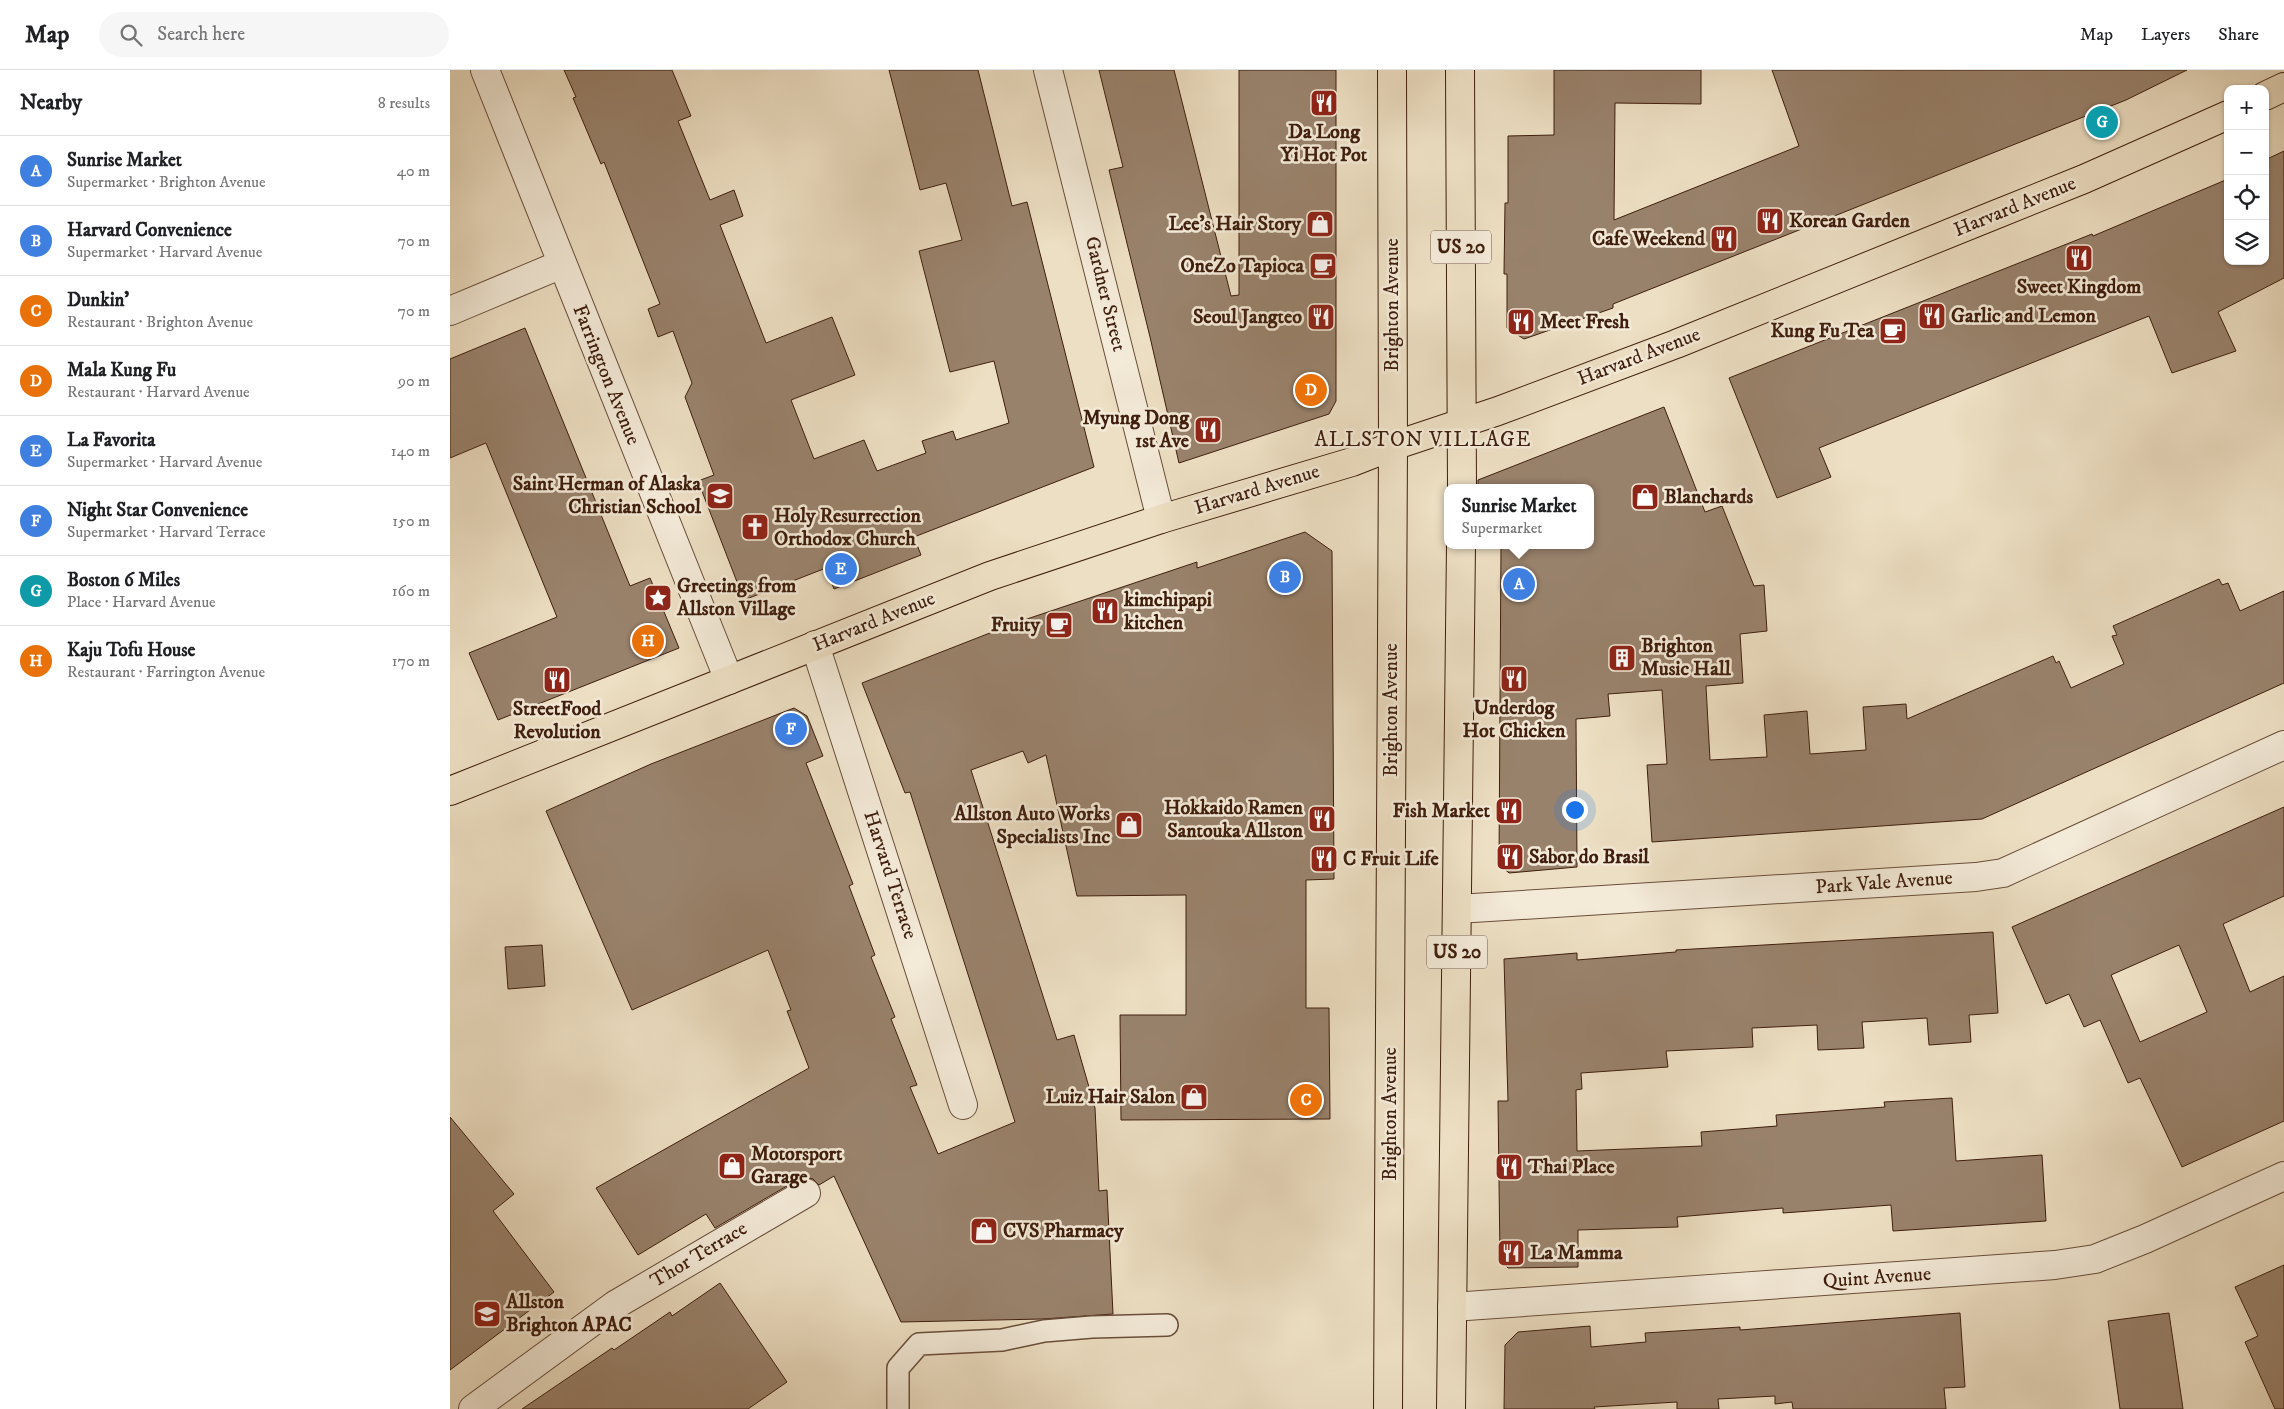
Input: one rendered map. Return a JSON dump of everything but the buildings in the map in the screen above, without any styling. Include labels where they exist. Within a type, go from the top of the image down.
[{"type":"main road","name":"Brighton Avenue","points":[[1388,1409],[1392,70]]},
{"type":"main road","name":"US 20","points":[[1460,70],[1462,484]]},
{"type":"main road","points":[[2269,94],[2284,86]]},
{"type":"main road","name":"Harvard Avenue","points":[[450,791],[990,576],[1161,519],[1352,462],[1392,446],[1462,424],[1786,300],[2084,179],[2224,117]]},
{"type":"main road","name":"US 20","points":[[1451,1409],[1461,549]]},
{"type":"street","name":"Farrington Avenue","points":[[485,70],[728,680]]},
{"type":"street","name":"Gardner Street","points":[[1048,70],[1161,519]]},
{"type":"street","points":[[450,311],[562,264]]},
{"type":"street","name":"Harvard Terrace","points":[[815,645],[964,1105]]},
{"type":"street","name":"Park Vale Avenue","points":[[1457,909],[1976,877],[2003,873],[2284,745]]},
{"type":"street","name":"Quint Avenue","points":[[1452,1307],[2045,1266],[2095,1259],[2153,1236],[2284,1176]]},
{"type":"street","name":"Thor Terrace","points":[[473,1409],[615,1305],[806,1193]]},
{"type":"lane","points":[[898,1409],[898,1368],[919,1344],[1002,1340],[1044,1331],[1092,1326],[1167,1325]]},
{"type":"place","name":"Da Long Yi Hot Pot","points":[[1324,103]]},
{"type":"place","name":"Boston 6 Miles","points":[[2102,122]]},
{"type":"place","name":"Korean Garden","points":[[1770,221]]},
{"type":"place","name":"Lee's Hair Story","points":[[1320,224]]},
{"type":"place","name":"Cafe Weekend","points":[[1724,239]]},
{"type":"place","name":"Sweet Kingdom","points":[[2079,258]]},
{"type":"place","name":"OneZo Tapioca","points":[[1323,266]]},
{"type":"place","name":"Garlic and Lemon","points":[[1932,316]]},
{"type":"place","name":"Seoul Jangteo","points":[[1321,317]]},
{"type":"place","name":"Meet Fresh","points":[[1521,322]]},
{"type":"place","name":"Kung Fu Tea","points":[[1893,331]]},
{"type":"place","name":"Mala Kung Fu","points":[[1311,390]]},
{"type":"place","name":"Myung Dong 1st Ave","points":[[1208,430]]},
{"type":"place","name":"Saint Herman of Alaska Christian School","points":[[720,496]]},
{"type":"place","name":"Blanchards","points":[[1645,497]]},
{"type":"place","name":"Holy Resurrection Orthodox Church","points":[[755,527]]},
{"type":"place","name":"La Favorita","points":[[841,569]]},
{"type":"place","name":"Harvard Convenience","points":[[1285,577]]},
{"type":"place","name":"Sunrise Market","points":[[1519,584]]},
{"type":"place","name":"Greetings from Allston Village","points":[[658,598]]},
{"type":"place","name":"kimchipapi kitchen","points":[[1105,611]]},
{"type":"place","name":"Fruity","points":[[1059,625]]},
{"type":"place","name":"Kaju Tofu House","points":[[648,641]]},
{"type":"place","name":"Brighton Music Hall","points":[[1622,658]]},
{"type":"place","name":"Underdog Hot Chicken","points":[[1514,679]]},
{"type":"place","name":"StreetFood Revolution","points":[[557,680]]},
{"type":"place","name":"Night Star Convenience","points":[[791,729]]},
{"type":"place","name":"Fish Market","points":[[1509,811]]},
{"type":"place","name":"Hokkaido Ramen Santouka Allston","points":[[1322,819]]},
{"type":"place","name":"Allston Auto Works Specialists Inc","points":[[1129,825]]},
{"type":"place","name":"Sabor do Brasil","points":[[1510,857]]},
{"type":"place","name":"C Fruit Life","points":[[1324,859]]},
{"type":"place","name":"Luiz Hair Salon","points":[[1194,1097]]},
{"type":"place","name":"Dunkin'","points":[[1306,1100]]},
{"type":"place","name":"Motorsport Garage","points":[[732,1166]]},
{"type":"place","name":"Thai Place","points":[[1509,1167]]},
{"type":"place","name":"CVS Pharmacy","points":[[984,1231]]},
{"type":"place","name":"La Mamma","points":[[1511,1253]]},
{"type":"place","name":"Allston Brighton APAC","points":[[487,1314]]},
{"type":"district","name":"ALLSTON VILLAGE","points":[[1423,440]]}]
